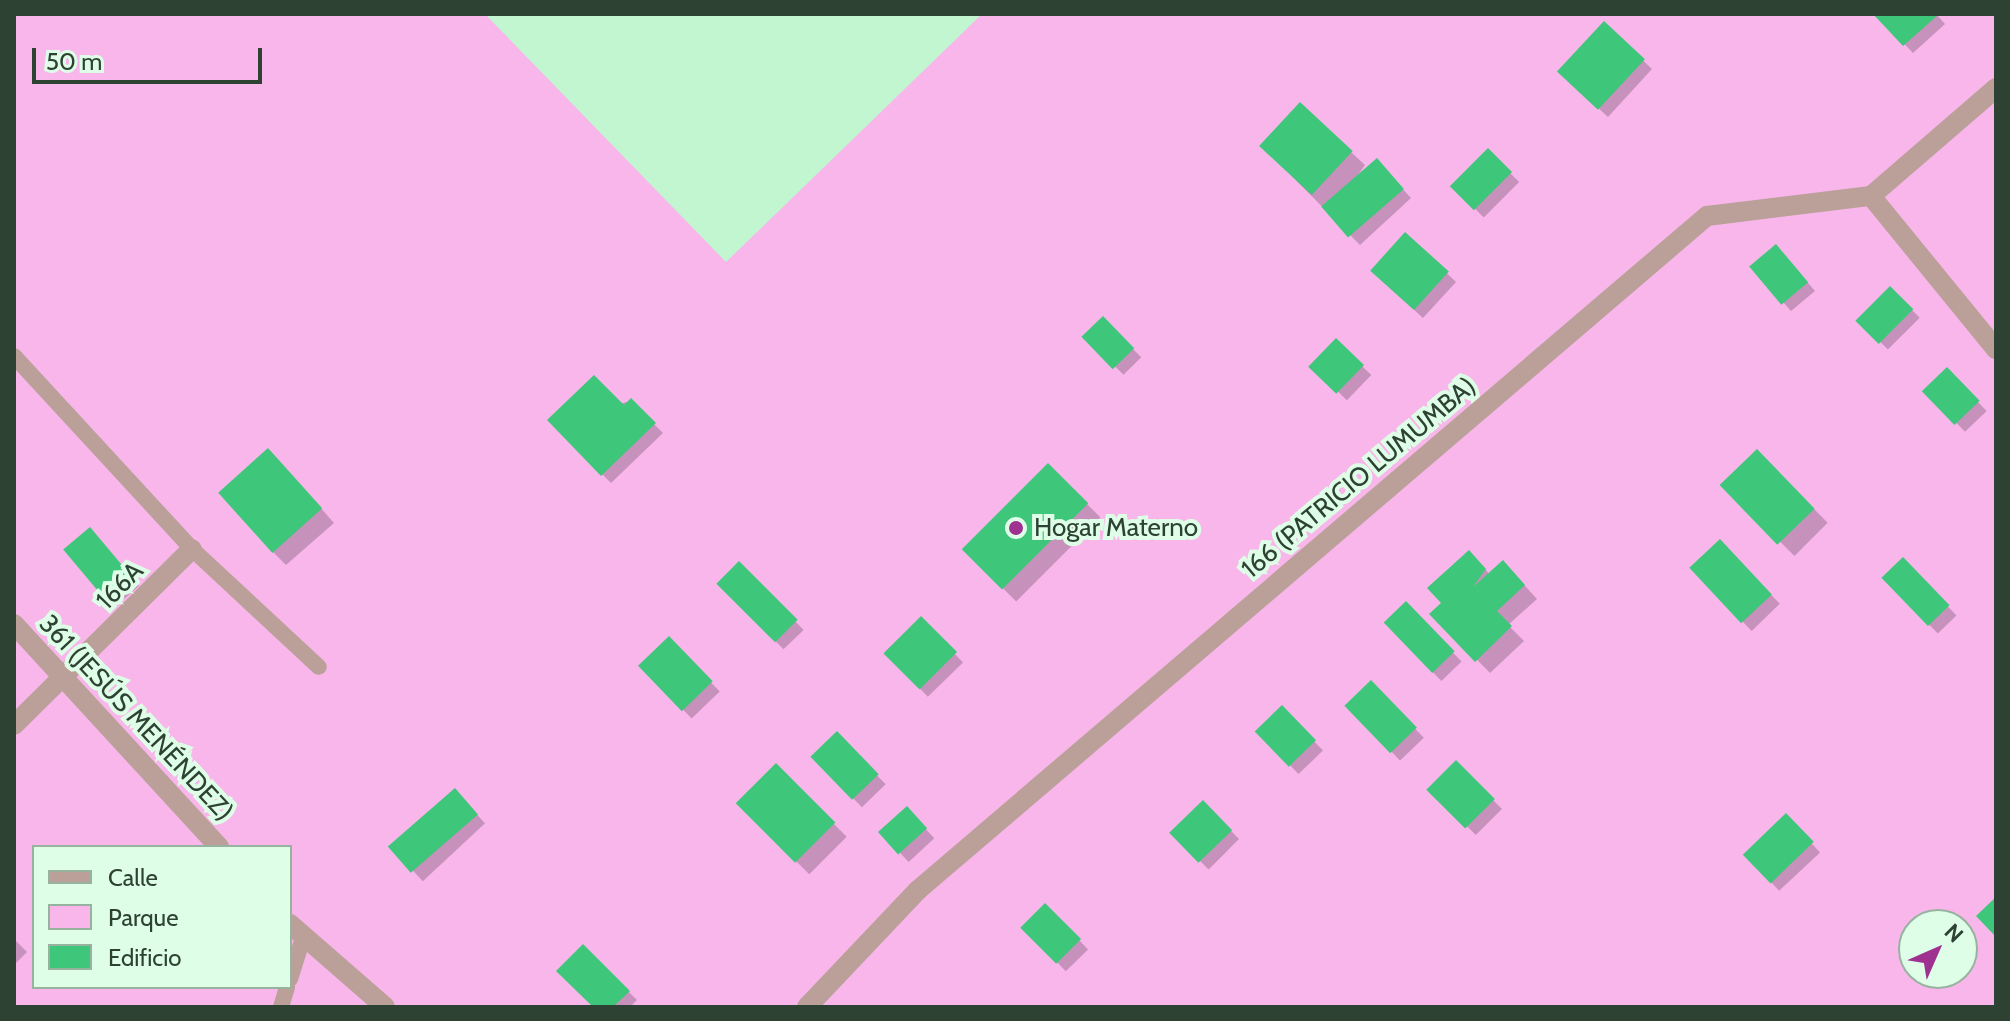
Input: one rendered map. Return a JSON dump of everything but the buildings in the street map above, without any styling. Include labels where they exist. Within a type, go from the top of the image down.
[{"type":"street","points":[[1996,88],[1871,196],[1996,349]]},
{"type":"street","name":"166 (PATRICIO LUMUMBA)","points":[[807,1007],[918,890],[1707,216],[1871,196]]},
{"type":"street","name":"166A","points":[[14,725],[65,679],[192,549]]},
{"type":"street","name":"361 (JESÚS MENÉNDEZ)","points":[[14,624],[217,845]]},
{"type":"street","points":[[296,931],[385,1007]]},
{"type":"lane","points":[[14,356],[192,549],[319,667]]},
{"type":"lane","points":[[292,963],[296,931]]},
{"type":"green space","points":[[14,14],[485,14],[726,262],[982,14],[1996,14],[1996,1007],[14,1007]]},
{"type":"place","name":"Hogar Materno","points":[[1016,528]]}]
